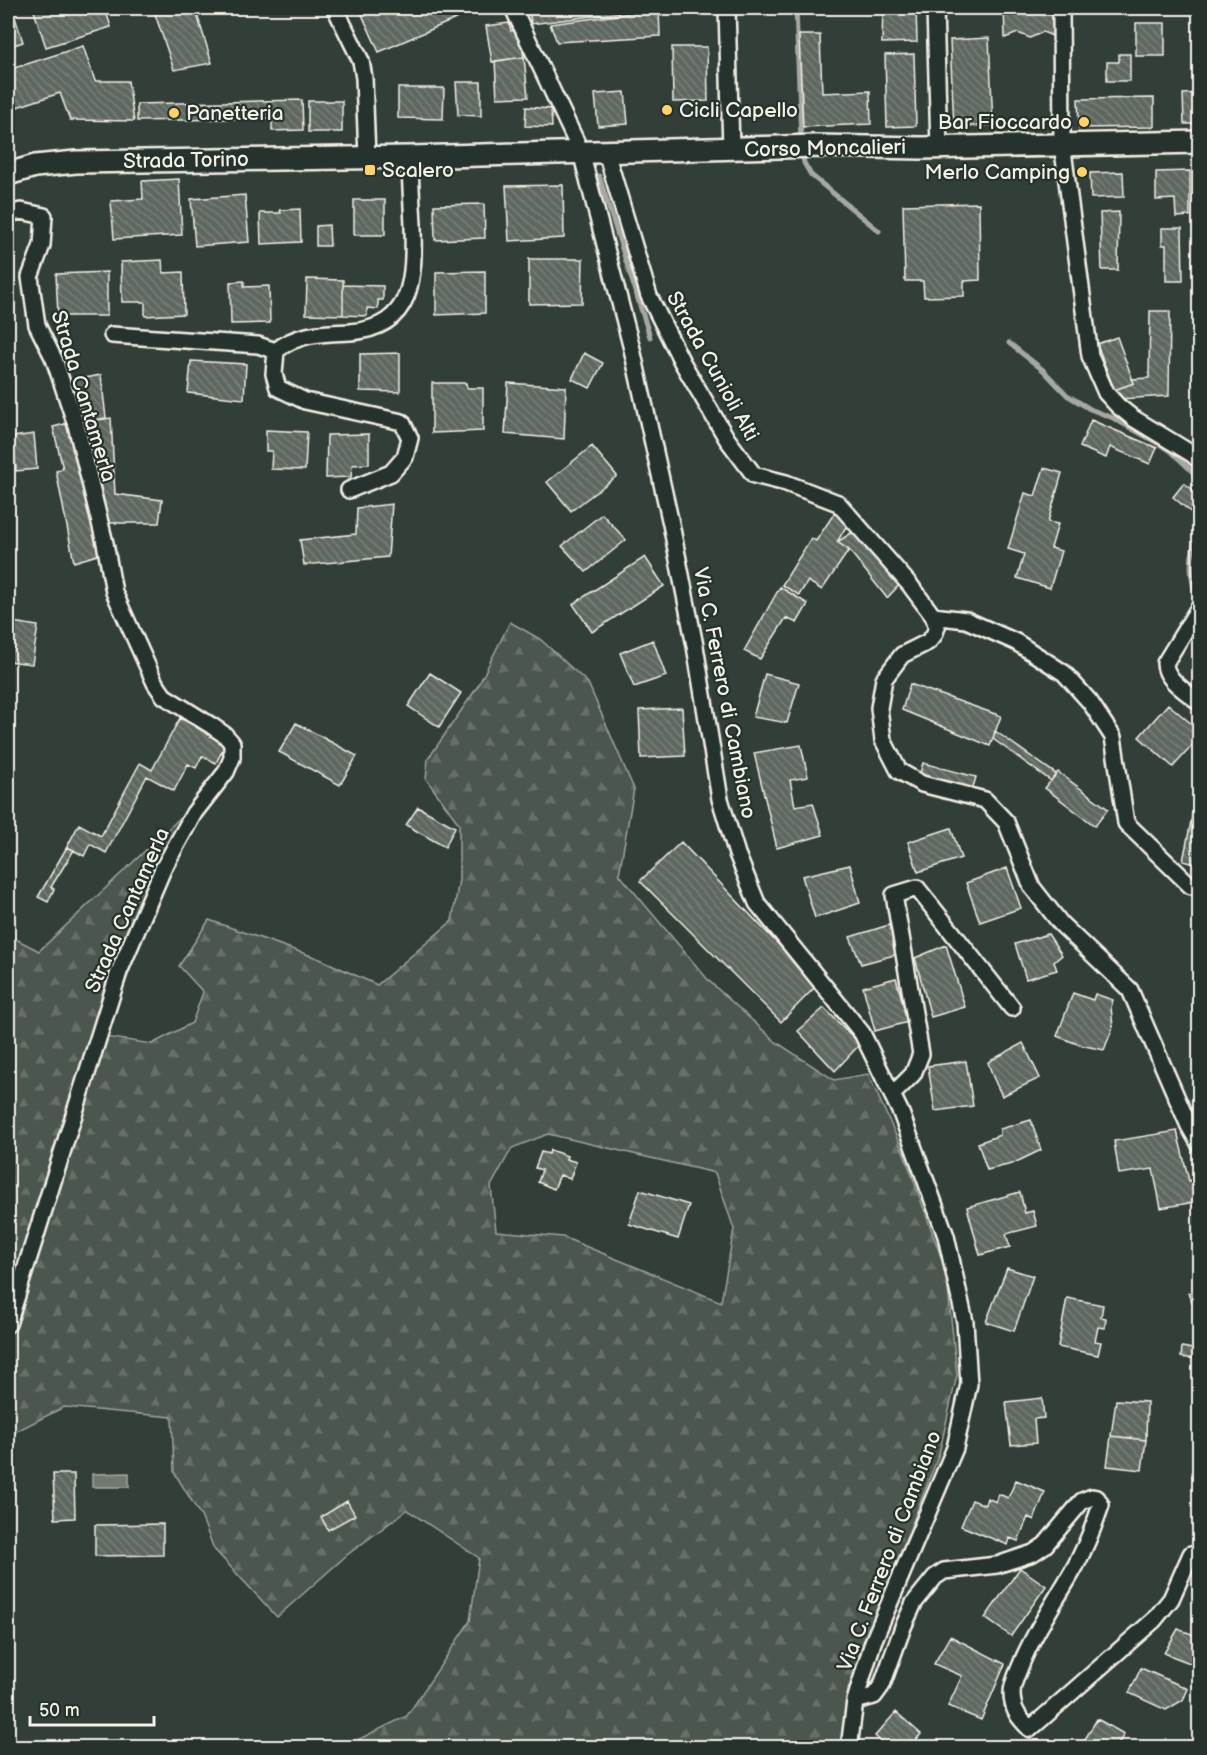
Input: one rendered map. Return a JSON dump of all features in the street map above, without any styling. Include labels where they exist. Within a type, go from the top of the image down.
[{"type":"main road","name":"Corso Moncalieri","points":[[606,152],[816,146],[939,147],[1200,142]]},
{"type":"main road","name":"Strada Torino","points":[[8,174],[54,163],[606,152]]},
{"type":"street","points":[[335,8],[361,61],[364,78],[367,157]]},
{"type":"street","points":[[513,8],[581,152]]},
{"type":"street","name":"Corso Moncalieri","points":[[727,8],[731,149]]},
{"type":"street","points":[[936,8],[939,147]]},
{"type":"street","points":[[1061,8],[1062,143],[1090,356],[1106,393],[1133,418],[1200,461]]},
{"type":"street","name":"Via C. Ferrero di Cambiano","points":[[581,152],[632,349],[671,524],[695,646],[720,799],[737,854],[757,903],[862,1033],[901,1113],[946,1236],[965,1322],[969,1384],[955,1448],[873,1642],[855,1701],[849,1748]]},
{"type":"street","name":"Strada Cunioli Alti","points":[[606,152],[650,296],[682,362],[727,439],[754,475],[786,483],[838,503],[910,585],[933,616]]},
{"type":"street","points":[[349,490],[391,473],[405,457],[410,438],[402,422],[305,401],[278,388],[274,374],[276,351],[285,343],[317,333],[353,332],[377,326],[393,316],[405,300],[411,286],[414,256],[410,157]]},
{"type":"street","name":"Strada Cantamerla","points":[[8,214],[21,211],[44,216],[42,245],[30,277],[37,325],[54,358],[76,425],[105,543],[114,592],[154,683],[164,696],[225,735],[232,743],[232,758],[226,772],[194,813],[163,869],[119,972],[8,1324]]},
{"type":"street","points":[[112,335],[258,345],[276,351]]},
{"type":"street","points":[[1200,606],[1165,663],[1168,677],[1200,703]]},
{"type":"street","points":[[1191,886],[1126,823],[1113,737],[1090,702],[1064,673],[1016,642],[966,620],[933,616],[937,627],[934,635],[928,642],[902,655],[884,679],[879,708],[883,740],[899,771],[922,784],[985,800],[1005,822],[1032,887],[1061,924],[1130,990],[1189,1126],[1200,1145]]},
{"type":"street","points":[[892,1095],[913,1074],[921,1054],[894,895],[917,888],[1011,1008]]},
{"type":"street","points":[[855,1701],[874,1696],[882,1685],[903,1626],[914,1603],[935,1577],[944,1571],[997,1565],[1034,1553],[1045,1545],[1082,1501],[1092,1497],[1097,1498],[1101,1505],[1094,1525],[1076,1564],[1034,1635],[1017,1672],[1012,1690],[1014,1709],[1030,1729],[1154,1620],[1171,1599],[1191,1554]]},
{"type":"green space","points":[[510,622],[540,639],[588,683],[634,789],[619,874],[709,981],[776,1042],[834,1080],[868,1074],[904,1153],[946,1271],[957,1375],[939,1454],[848,1689],[857,1747],[343,1747],[407,1716],[470,1621],[479,1558],[407,1510],[347,1555],[277,1617],[214,1549],[201,1516],[174,1472],[172,1417],[64,1407],[11,1434],[8,1432],[8,1341],[19,1300],[8,1305],[8,935],[39,951],[219,781],[153,908],[105,1037],[152,1044],[192,1023],[203,992],[179,966],[209,920],[320,959],[377,985],[452,921],[459,880],[459,824],[426,779],[428,759],[478,686]],"holes":[[[548,1134],[715,1173],[734,1229],[721,1302],[563,1237],[496,1231],[491,1186],[512,1148]]]},
{"type":"shaded area","points":[[129,1473],[129,1487],[92,1487],[92,1474]]},
{"type":"building","points":[[8,8],[12,8],[23,42],[8,47]]},
{"type":"building","points":[[33,8],[105,8],[111,27],[46,47]]},
{"type":"building","points":[[153,8],[195,8],[212,63],[174,70]]},
{"type":"building","points":[[359,8],[481,8],[379,52]]},
{"type":"building","points":[[529,8],[646,8],[531,24]]},
{"type":"building","points":[[650,8],[659,9],[660,36],[557,42],[550,24],[640,12]]},
{"type":"building","points":[[883,8],[916,8],[917,42],[882,43]]},
{"type":"building","points":[[1004,8],[1054,8],[1055,37],[1043,32],[1030,38],[1018,33],[1005,38]]},
{"type":"building","points":[[509,23],[511,31],[519,29],[524,57],[492,62],[486,26]]},
{"type":"building","points":[[1136,23],[1165,23],[1165,56],[1136,56]]},
{"type":"building","points":[[799,35],[820,35],[822,93],[870,91],[871,124],[803,127]]},
{"type":"building","points":[[989,38],[993,125],[954,127],[950,40]]},
{"type":"building","points":[[83,46],[95,81],[128,81],[134,121],[70,120],[60,93],[8,110],[8,70]]},
{"type":"building","points":[[672,47],[707,47],[708,101],[673,102]]},
{"type":"building","points":[[914,54],[916,126],[887,127],[885,55]]},
{"type":"building","points":[[1119,54],[1130,54],[1130,81],[1107,81],[1107,62],[1119,62]]},
{"type":"building","points":[[524,57],[528,97],[497,98],[495,61]]},
{"type":"building","points":[[456,82],[481,82],[481,116],[458,115]]},
{"type":"building","points":[[398,88],[444,88],[443,119],[398,118]]},
{"type":"building","points":[[625,92],[628,124],[598,126],[595,94]]},
{"type":"building","points":[[1200,93],[1200,124],[1184,124],[1183,94]]},
{"type":"building","points":[[1154,98],[1154,127],[1079,128],[1078,99]]},
{"type":"building","points":[[302,100],[303,130],[272,131],[272,118],[137,121],[137,104]]},
{"type":"building","points":[[308,101],[342,101],[342,132],[308,132]]},
{"type":"building","points":[[526,107],[551,109],[552,127],[525,126]]},
{"type":"building","points":[[1190,171],[1190,216],[1176,217],[1175,199],[1156,200],[1156,172]]},
{"type":"building","points":[[1123,172],[1124,197],[1091,198],[1090,173]]},
{"type":"building","points":[[179,179],[182,235],[114,239],[111,201],[143,199],[142,181]]},
{"type":"building","points":[[563,185],[564,238],[509,241],[506,186]]},
{"type":"building","points":[[245,195],[249,242],[195,246],[191,199]]},
{"type":"building","points":[[354,200],[385,200],[385,235],[354,235]]},
{"type":"building","points":[[979,203],[980,280],[964,281],[964,296],[924,297],[923,281],[905,281],[903,205]]},
{"type":"building","points":[[484,204],[485,238],[435,240],[434,205]]},
{"type":"building","points":[[300,209],[301,242],[261,244],[260,213],[281,213],[280,210]]},
{"type":"building","points":[[1119,212],[1118,270],[1102,270],[1100,213]]},
{"type":"building","points":[[329,225],[330,246],[316,246],[316,226]]},
{"type":"building","points":[[1162,228],[1182,228],[1183,281],[1166,281],[1166,245],[1162,245]]},
{"type":"building","points":[[529,259],[583,259],[582,303],[529,304]]},
{"type":"building","points":[[162,260],[163,273],[183,272],[184,314],[145,316],[145,302],[122,302],[121,262]]},
{"type":"building","points":[[485,271],[485,313],[436,315],[436,272]]},
{"type":"building","points":[[107,272],[107,316],[58,316],[56,274]]},
{"type":"building","points":[[307,279],[343,280],[343,315],[306,314]]},
{"type":"building","points":[[244,281],[244,287],[269,286],[270,323],[231,324],[230,282]]},
{"type":"building","points":[[343,285],[383,286],[383,300],[378,300],[378,309],[367,308],[367,316],[343,315]]},
{"type":"building","points":[[1150,311],[1170,311],[1169,396],[1119,399],[1114,390],[1134,383],[1132,379],[1149,378]]},
{"type":"building","points":[[1117,337],[1134,383],[1114,390],[1097,344]]},
{"type":"building","points":[[400,353],[400,392],[360,391],[360,354]]},
{"type":"building","points":[[584,353],[603,363],[590,388],[572,379]]},
{"type":"building","points":[[191,361],[246,364],[244,399],[188,393]]},
{"type":"building","points":[[101,375],[106,418],[78,423],[74,380]]},
{"type":"building","points":[[432,383],[466,383],[467,388],[483,388],[483,431],[432,433]]},
{"type":"building","points":[[508,383],[566,387],[564,439],[505,434]]},
{"type":"building","points":[[111,418],[115,494],[162,500],[159,523],[104,523],[83,422]]},
{"type":"building","points":[[1091,420],[1157,448],[1150,464],[1110,447],[1106,458],[1080,447]]},
{"type":"building","points":[[69,423],[101,554],[74,562],[56,471],[63,469],[53,427]]},
{"type":"building","points":[[266,430],[307,432],[305,470],[271,469],[272,451],[266,451]]},
{"type":"building","points":[[34,434],[37,469],[16,471],[13,437]]},
{"type":"building","points":[[369,434],[369,464],[352,465],[351,477],[326,478],[327,435]]},
{"type":"building","points":[[592,446],[617,476],[571,511],[547,482]]},
{"type":"building","points":[[1044,468],[1062,473],[1048,522],[1058,524],[1051,548],[1061,551],[1050,588],[1017,578],[1024,554],[1008,549],[1025,493],[1035,496]]},
{"type":"building","points":[[1184,483],[1200,495],[1200,506],[1193,514],[1173,497]]},
{"type":"building","points":[[392,504],[388,557],[304,565],[300,540],[356,534],[357,508]]},
{"type":"building","points":[[835,512],[849,522],[837,542],[849,550],[822,590],[808,581],[799,595],[782,585],[811,538],[816,541]]},
{"type":"building","points":[[602,514],[626,540],[586,572],[562,546]]},
{"type":"building","points":[[856,530],[902,582],[887,598],[849,550],[837,542]]},
{"type":"building","points":[[645,557],[664,586],[592,632],[573,604]]},
{"type":"building","points":[[780,587],[808,604],[797,623],[786,618],[760,659],[744,651]]},
{"type":"building","points":[[13,622],[38,626],[32,664],[8,661]]},
{"type":"building","points":[[653,640],[666,676],[634,687],[620,653]]},
{"type":"building","points":[[430,673],[461,693],[439,727],[408,706]]},
{"type":"building","points":[[765,674],[799,683],[787,723],[753,717]]},
{"type":"building","points":[[910,684],[1001,716],[990,746],[902,710]]},
{"type":"building","points":[[1168,704],[1200,731],[1200,737],[1173,767],[1139,737]]},
{"type":"building","points":[[682,708],[685,756],[641,758],[639,710]]},
{"type":"building","points":[[180,718],[226,743],[216,763],[202,756],[196,768],[188,764],[174,791],[147,776],[106,853],[90,844],[84,856],[67,847],[79,824],[101,836],[140,763],[152,770]]},
{"type":"building","points":[[296,723],[357,756],[340,785],[279,752]]},
{"type":"building","points":[[995,731],[1056,774],[1051,781],[993,739]]},
{"type":"building","points":[[801,745],[808,777],[790,780],[795,806],[813,803],[823,835],[777,848],[754,753]]},
{"type":"building","points":[[923,763],[976,777],[971,794],[918,780]]},
{"type":"building","points":[[1058,772],[1108,809],[1095,826],[1045,788]]},
{"type":"building","points":[[1197,792],[1200,792],[1200,865],[1183,861]]},
{"type":"building","points":[[418,807],[455,827],[445,847],[406,825]]},
{"type":"building","points":[[951,828],[961,858],[918,872],[908,842]]},
{"type":"building","points":[[681,842],[817,985],[781,1022],[640,881]]},
{"type":"building","points":[[67,847],[74,850],[51,887],[54,889],[48,902],[38,897]]},
{"type":"building","points":[[850,865],[860,903],[815,918],[802,876]]},
{"type":"building","points":[[1007,868],[1021,908],[980,922],[966,883]]},
{"type":"building","points":[[889,925],[898,954],[861,964],[850,937]]},
{"type":"building","points":[[1048,934],[1062,955],[1054,962],[1057,970],[1026,979],[1015,944]]},
{"type":"building","points":[[946,945],[965,1007],[931,1017],[915,958]]},
{"type":"building","points":[[896,978],[908,1022],[875,1031],[863,987]]},
{"type":"building","points":[[1073,993],[1093,1000],[1095,994],[1113,1000],[1111,1007],[1113,1027],[1104,1050],[1080,1045],[1057,1036]]},
{"type":"building","points":[[824,1008],[860,1044],[835,1071],[798,1031]]},
{"type":"building","points":[[1023,1043],[1040,1078],[1002,1096],[988,1062]]},
{"type":"building","points":[[966,1061],[973,1106],[935,1111],[928,1066]]},
{"type":"building","points":[[1031,1120],[1041,1150],[1012,1164],[987,1170],[978,1143],[1000,1135],[1000,1129]]},
{"type":"building","points":[[1177,1131],[1189,1181],[1200,1179],[1200,1201],[1161,1208],[1153,1169],[1119,1174],[1114,1141]]},
{"type":"building","points":[[550,1150],[576,1162],[570,1179],[560,1175],[554,1189],[538,1182],[542,1170],[535,1168],[541,1152],[549,1154]]},
{"type":"building","points":[[640,1190],[689,1205],[678,1239],[629,1224]]},
{"type":"building","points":[[1020,1192],[1025,1213],[1033,1211],[1037,1226],[1006,1234],[1010,1247],[980,1255],[967,1207]]},
{"type":"building","points":[[1007,1268],[1033,1276],[1014,1331],[986,1322]]},
{"type":"building","points":[[1200,1289],[1200,1320],[1188,1293]]},
{"type":"building","points":[[1067,1298],[1103,1305],[1101,1317],[1106,1318],[1105,1328],[1098,1327],[1095,1341],[1101,1342],[1098,1355],[1058,1347]]},
{"type":"building","points":[[1182,1347],[1198,1350],[1196,1359],[1181,1357]]},
{"type":"building","points":[[1042,1398],[1044,1418],[1034,1419],[1036,1443],[1011,1445],[1006,1402]]},
{"type":"building","points":[[1116,1400],[1147,1402],[1146,1440],[1111,1436]]},
{"type":"building","points":[[1111,1436],[1146,1440],[1142,1470],[1107,1466]]},
{"type":"building","points":[[53,1474],[74,1474],[75,1518],[55,1519]]},
{"type":"building","points":[[1016,1480],[1045,1492],[1034,1520],[1028,1517],[1018,1541],[1010,1538],[1008,1545],[961,1526],[972,1500],[985,1505],[987,1498],[996,1502],[999,1494],[1008,1498]]},
{"type":"building","points":[[347,1501],[355,1515],[328,1530],[321,1517]]},
{"type":"building","points":[[163,1524],[163,1555],[95,1556],[95,1525]]},
{"type":"building","points":[[1020,1568],[1046,1586],[1011,1636],[985,1618]]},
{"type":"building","points":[[1178,1629],[1200,1637],[1200,1667],[1164,1653]]},
{"type":"building","points":[[950,1636],[1005,1664],[981,1720],[948,1706],[962,1676],[934,1664]]},
{"type":"building","points":[[1141,1668],[1188,1689],[1183,1700],[1166,1710],[1129,1693]]},
{"type":"building","points":[[896,1712],[921,1734],[909,1748],[888,1748],[875,1736]]},
{"type":"building","points":[[1097,1719],[1124,1734],[1116,1748],[1081,1746]]},
{"type":"waterway","points":[[796,8],[801,140]]},
{"type":"waterway","points":[[802,150],[804,163],[811,175],[879,231]]},
{"type":"waterway","points":[[599,176],[650,337]]},
{"type":"waterway","points":[[1009,343],[1043,370],[1067,395],[1170,450],[1200,479]]},
{"type":"waterway","points":[[1196,595],[1191,563],[1200,531]]},
{"type":"place","name":"Cicli Capello","points":[[667,110]]},
{"type":"place","name":"Panetteria","points":[[174,113]]},
{"type":"place","name":"Bar Fioccardo","points":[[1084,122]]},
{"type":"place","name":"Scalero","points":[[370,170]]},
{"type":"place","name":"Merlo Camping","points":[[1082,172]]}]
